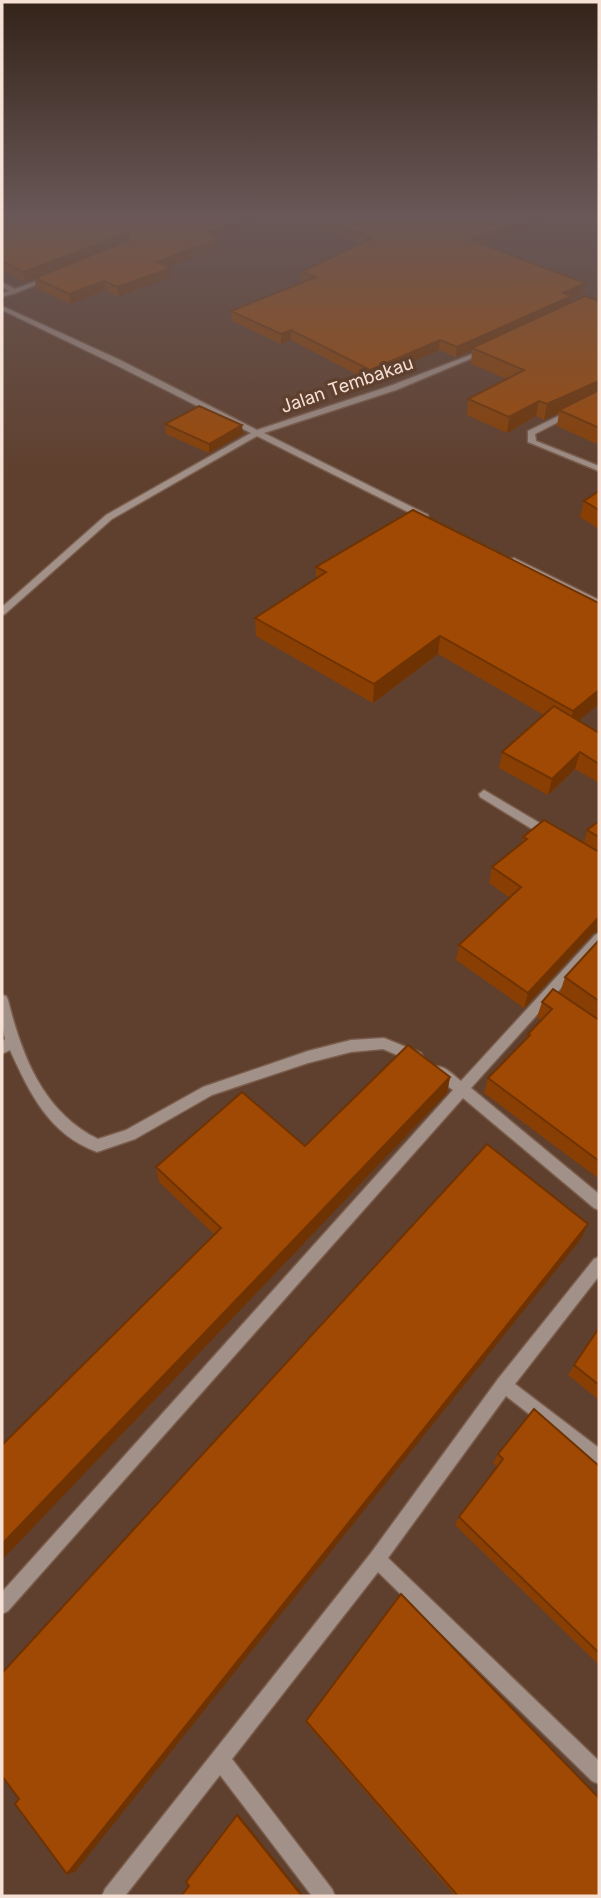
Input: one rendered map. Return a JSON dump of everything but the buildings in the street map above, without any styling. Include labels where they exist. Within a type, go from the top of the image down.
[{"type":"street","points":[[2,308],[117,362],[439,524]]},
{"type":"street","name":"Jalan Tembakau","points":[[2,612],[109,517],[258,432],[393,388],[497,345]]},
{"type":"street","points":[[599,398],[542,425],[531,432],[530,437],[532,442],[599,469]]},
{"type":"street","points":[[501,554],[599,603]]},
{"type":"street","points":[[484,794],[565,843]]},
{"type":"street","points":[[2,1605],[462,1089],[552,997],[599,938]]},
{"type":"street","points":[[2,1000],[7,1045],[38,1096],[52,1116],[79,1139],[97,1146],[130,1135],[208,1091],[308,1057],[351,1046],[384,1043],[410,1053],[462,1089],[599,1203]]},
{"type":"street","points":[[112,1896],[377,1559],[504,1385],[599,1264]]},
{"type":"street","points":[[504,1385],[599,1458]]},
{"type":"street","points":[[377,1559],[599,1774]]},
{"type":"street","points":[[219,1758],[325,1896]]}]
